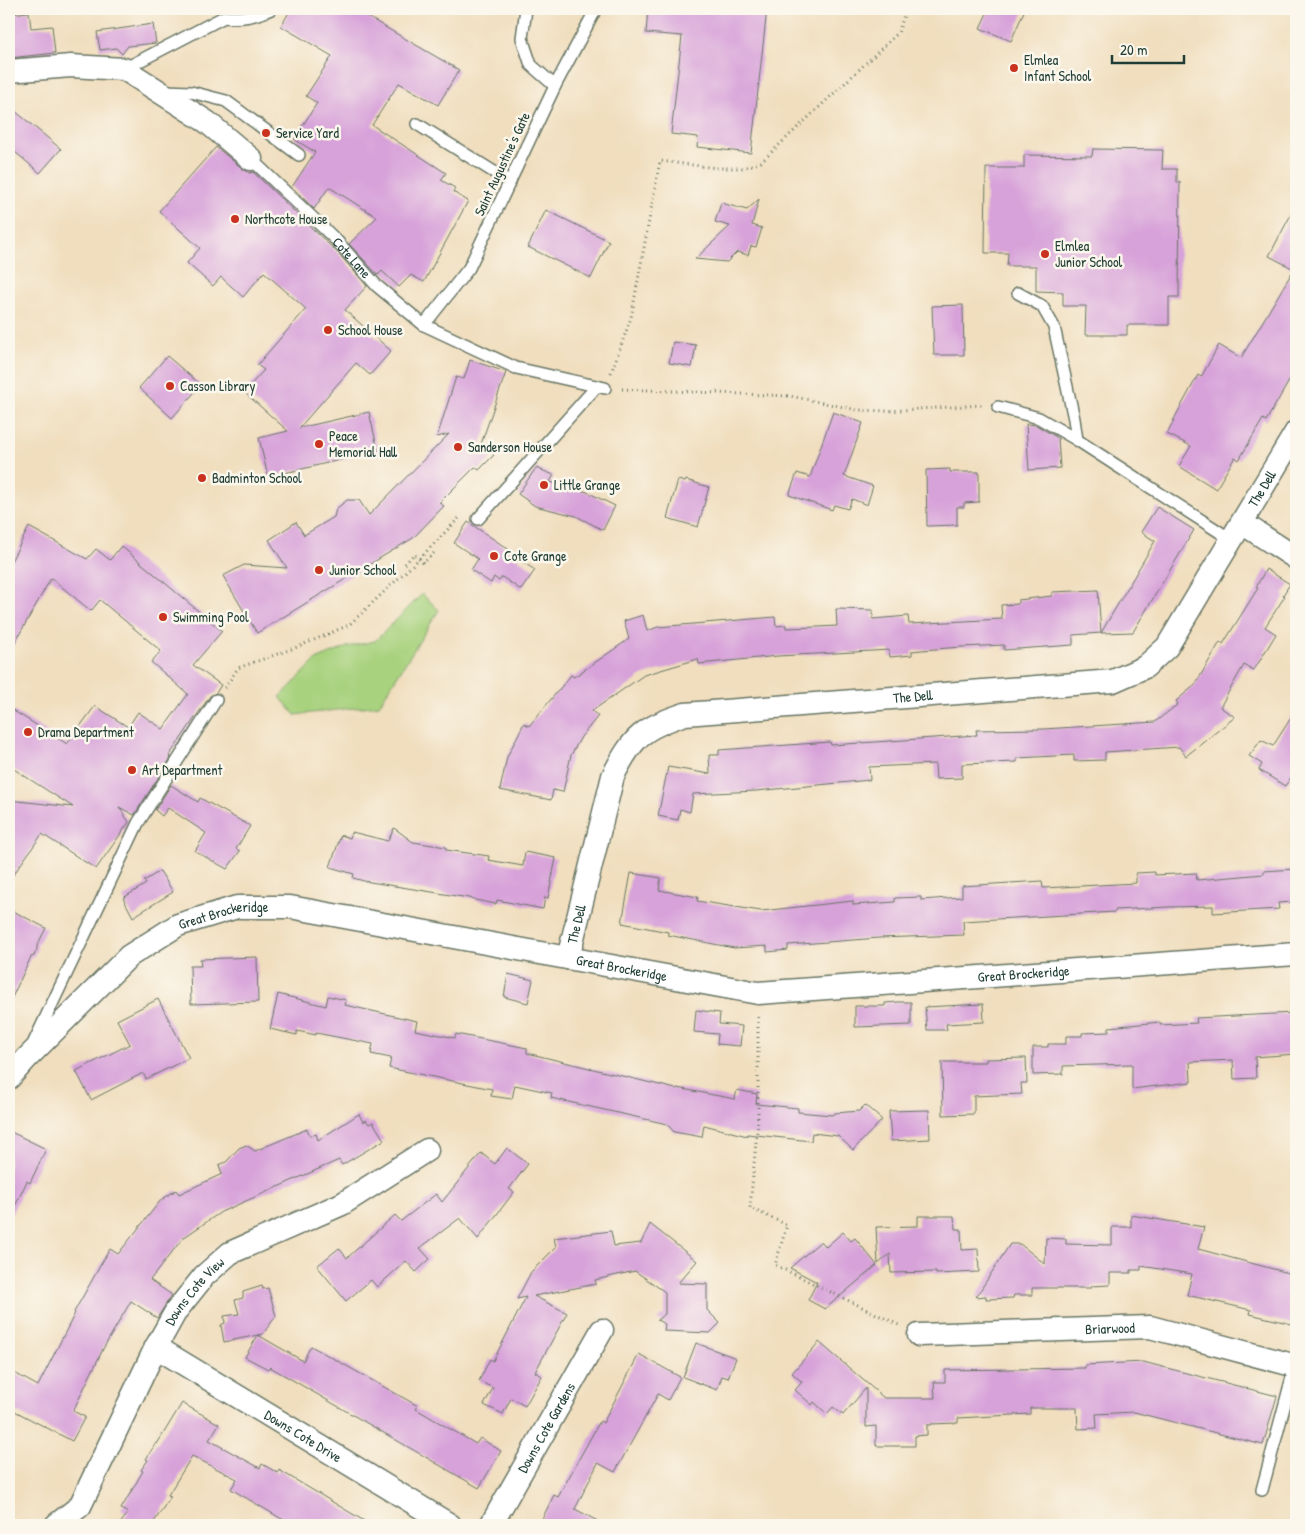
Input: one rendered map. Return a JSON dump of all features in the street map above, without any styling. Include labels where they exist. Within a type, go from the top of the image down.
[{"type":"street","name":"Cote Lane","points":[[9,72],[71,66],[124,69],[207,122],[251,159]]},
{"type":"street","name":"The Dell","points":[[568,958],[614,776],[624,753],[642,733],[660,722],[685,714],[1113,681],[1144,667],[1167,647],[1296,432]]},
{"type":"street","points":[[1237,531],[1296,558]]},
{"type":"street","name":"Great Brockeridge","points":[[9,1075],[129,956],[178,925],[237,907],[290,907],[758,994],[1296,954]]},
{"type":"street","name":"Downs Cote View","points":[[56,1525],[80,1506],[156,1347],[176,1310],[204,1276],[230,1253],[342,1204],[427,1150]]},
{"type":"street","name":"Briarwood","points":[[919,1335],[1150,1327],[1296,1366]]},
{"type":"street","name":"Downs Cote Gardens","points":[[491,1525],[602,1330]]},
{"type":"street","name":"Downs Cote Drive","points":[[156,1347],[450,1525]]},
{"type":"lane","points":[[214,9],[224,17]]},
{"type":"lane","points":[[124,69],[224,17],[256,16],[271,9]]},
{"type":"lane","points":[[526,9],[522,38],[531,65],[556,86]]},
{"type":"lane","name":"Saint Augustine's Gate","points":[[424,325],[469,268],[556,86],[596,9]]},
{"type":"lane","points":[[158,91],[190,92],[226,101],[300,155]]},
{"type":"lane","points":[[417,124],[510,182]]},
{"type":"lane","name":"Cote Lane","points":[[251,159],[336,240],[377,286],[424,325],[516,368],[601,387]]},
{"type":"lane","points":[[1018,293],[1042,306],[1054,326],[1077,440]]},
{"type":"lane","points":[[478,519],[601,387]]},
{"type":"lane","points":[[998,407],[1039,418],[1237,531]]},
{"type":"lane","points":[[27,1058],[138,823],[216,700]]},
{"type":"lane","points":[[1262,1490],[1296,1366]]},
{"type":"path","points":[[906,9],[898,33],[761,162],[743,168],[717,168],[660,161],[631,318],[601,387],[790,396],[858,410],[887,411],[980,405],[998,407]]},
{"type":"path","points":[[216,700],[238,668],[300,646],[349,625],[461,516]]},
{"type":"path","points":[[405,564],[414,554],[423,563],[435,552]]},
{"type":"path","points":[[758,994],[758,1120],[750,1208],[787,1226],[775,1264],[919,1335]]},
{"type":"green space","points":[[422,594],[439,610],[379,705],[295,715],[280,697],[316,660],[347,647],[375,641]]},
{"type":"building","points":[[291,9],[354,9],[459,70],[438,105],[399,83],[372,125],[446,173],[441,180],[455,188],[453,192],[468,201],[424,282],[411,275],[399,287],[382,271],[378,275],[349,244],[377,217],[329,187],[314,209],[292,187],[315,152],[294,139],[317,103],[306,96],[332,56],[281,26]]},
{"type":"building","points":[[648,9],[767,9],[751,153],[697,147],[698,137],[671,134],[682,36],[646,33]]},
{"type":"building","points":[[989,9],[1025,9],[1011,41],[980,28]]},
{"type":"building","points":[[29,12],[31,28],[52,26],[55,53],[9,58],[9,14]]},
{"type":"building","points":[[153,24],[156,43],[128,46],[122,54],[116,48],[100,50],[97,32]]},
{"type":"building","points":[[9,106],[61,149],[40,173],[9,147]]},
{"type":"building","points":[[216,147],[243,169],[250,173],[253,172],[339,254],[367,286],[345,310],[391,351],[370,375],[356,363],[299,428],[369,412],[378,451],[268,477],[259,438],[288,431],[244,392],[264,370],[257,365],[306,309],[264,272],[243,297],[221,277],[213,286],[187,263],[200,248],[159,211]]},
{"type":"building","points":[[1093,149],[1163,150],[1162,169],[1177,169],[1177,182],[1180,182],[1179,297],[1169,297],[1169,325],[1127,325],[1127,335],[1085,335],[1086,306],[1063,306],[1063,292],[1036,291],[1036,266],[1007,266],[1008,253],[985,253],[986,168],[1024,168],[1024,155],[1092,156]]},
{"type":"building","points":[[759,199],[752,225],[762,228],[756,247],[751,246],[748,255],[737,252],[727,262],[695,259],[730,226],[715,222],[721,203],[747,210]]},
{"type":"building","points":[[1296,205],[1296,369],[1266,421],[1263,419],[1239,460],[1235,457],[1216,489],[1179,466],[1191,446],[1167,434],[1198,375],[1201,377],[1219,345],[1241,358],[1294,269],[1269,256]]},
{"type":"building","points":[[546,210],[609,241],[591,278],[528,247]]},
{"type":"building","points":[[963,305],[964,355],[934,355],[932,306]]},
{"type":"building","points":[[673,342],[696,345],[692,367],[669,363]]},
{"type":"building","name":"Casson Library","points":[[167,356],[201,385],[172,418],[139,388]]},
{"type":"building","points":[[470,360],[506,372],[481,444],[494,455],[479,470],[475,467],[439,503],[444,506],[413,538],[257,633],[223,576],[244,565],[287,568],[269,540],[296,522],[304,535],[334,517],[336,509],[347,500],[359,500],[369,515],[449,434],[437,437],[456,377],[464,379]]},
{"type":"building","points":[[833,412],[863,423],[844,476],[873,486],[867,505],[852,499],[848,509],[834,505],[832,510],[789,495],[797,473],[810,477]]},
{"type":"building","points":[[1026,424],[1036,425],[1058,438],[1060,468],[1029,470]]},
{"type":"building","points":[[536,468],[554,475],[550,482],[587,492],[615,506],[603,530],[576,516],[535,506],[518,494]]},
{"type":"building","points":[[950,469],[950,472],[979,472],[979,502],[964,503],[964,507],[957,507],[957,525],[927,526],[926,470]]},
{"type":"building","points":[[678,480],[685,482],[686,480],[709,487],[698,527],[667,518]]},
{"type":"building","points":[[1157,507],[1194,530],[1133,632],[1101,633],[1155,541],[1141,532]]},
{"type":"building","name":"Cote Grange","points":[[468,522],[535,570],[521,590],[502,577],[499,581],[494,577],[491,583],[471,570],[478,559],[454,543]]},
{"type":"building","points":[[29,527],[87,559],[96,549],[110,560],[121,546],[222,631],[193,665],[221,685],[216,693],[210,696],[169,756],[171,758],[134,815],[119,807],[129,822],[96,869],[42,834],[9,881],[9,800],[73,807],[9,766],[9,708],[67,744],[95,706],[128,727],[138,712],[163,729],[188,694],[151,662],[161,651],[100,600],[91,611],[51,578],[9,653],[9,565]]},
{"type":"building","points":[[1266,569],[1290,584],[1283,595],[1285,596],[1265,627],[1276,634],[1254,670],[1244,665],[1220,707],[1235,717],[1186,756],[1179,747],[1105,752],[1105,760],[1074,761],[1074,755],[1017,758],[1017,762],[962,764],[962,778],[936,779],[935,764],[869,767],[870,780],[756,791],[693,794],[690,812],[680,809],[678,820],[658,816],[668,767],[710,774],[709,755],[719,755],[719,750],[830,742],[831,745],[977,735],[976,730],[1044,729],[1155,722],[1178,704],[1176,701],[1195,685],[1220,642],[1223,644],[1258,588],[1256,587]]},
{"type":"building","points":[[1098,590],[1101,633],[1073,635],[1073,645],[1004,650],[1004,645],[962,647],[912,651],[912,655],[890,657],[889,650],[778,656],[699,664],[698,659],[644,675],[592,711],[598,716],[581,737],[571,755],[563,792],[553,790],[551,800],[500,790],[507,757],[524,723],[529,726],[571,675],[574,677],[629,639],[624,621],[643,615],[647,631],[658,627],[775,617],[776,626],[786,625],[786,628],[837,626],[836,609],[873,610],[873,619],[908,616],[909,624],[1002,619],[1001,605],[1018,604],[1018,600],[1052,596],[1052,592]]},
{"type":"building","points":[[1296,710],[1296,770],[1285,786],[1259,770],[1262,764],[1249,756],[1261,740],[1273,746]]},
{"type":"building","points":[[171,785],[198,802],[200,798],[250,826],[236,849],[240,851],[227,869],[195,851],[206,833],[168,808],[162,816],[155,810]]},
{"type":"building","points":[[394,828],[413,842],[446,847],[446,850],[489,856],[488,860],[523,866],[525,852],[556,858],[548,898],[545,897],[543,909],[497,900],[496,904],[364,881],[353,878],[354,874],[330,867],[341,835],[350,838],[352,832],[388,841]]},
{"type":"building","points":[[1295,869],[1296,902],[1278,903],[1279,909],[1213,913],[1213,906],[1168,907],[963,921],[964,935],[879,938],[788,945],[788,950],[767,952],[767,946],[734,948],[668,935],[668,932],[622,923],[631,873],[661,878],[659,890],[698,897],[697,901],[761,911],[853,901],[853,905],[895,902],[895,898],[921,897],[921,900],[962,897],[962,886],[1042,881],[1043,888],[1136,883],[1136,873],[1155,872],[1155,875],[1196,873],[1197,880],[1264,874],[1264,871]]},
{"type":"building","points":[[160,871],[173,892],[133,917],[123,898],[146,884],[144,881]]},
{"type":"building","points":[[9,909],[46,928],[9,1004]]},
{"type":"building","points":[[257,957],[258,1002],[191,1004],[190,966],[201,966],[200,959]]},
{"type":"building","points":[[508,974],[533,980],[528,1003],[504,997]]},
{"type":"building","points":[[278,994],[326,1006],[328,996],[346,1000],[345,1005],[417,1021],[415,1030],[455,1038],[456,1034],[527,1048],[527,1053],[676,1089],[735,1099],[737,1090],[757,1094],[756,1104],[798,1108],[798,1112],[832,1115],[835,1113],[859,1111],[865,1105],[882,1120],[853,1150],[838,1136],[812,1133],[811,1141],[747,1134],[747,1136],[704,1125],[702,1137],[674,1132],[667,1124],[551,1098],[552,1093],[515,1085],[512,1099],[491,1096],[492,1089],[389,1068],[391,1058],[371,1054],[373,1044],[316,1033],[316,1035],[297,1031],[297,1035],[270,1029]]},
{"type":"building","points":[[158,999],[189,1058],[146,1079],[143,1073],[91,1100],[76,1071],[130,1044],[117,1020]]},
{"type":"building","points":[[911,1002],[911,1025],[855,1027],[855,1006],[885,1006],[885,1003]]},
{"type":"building","points":[[983,1004],[984,1022],[946,1024],[947,1030],[927,1030],[925,1007]]},
{"type":"building","points":[[696,1010],[720,1013],[719,1024],[742,1026],[740,1046],[717,1044],[718,1034],[694,1032]]},
{"type":"building","points":[[1294,1013],[1294,1017],[1296,1017],[1296,1054],[1255,1057],[1256,1078],[1234,1079],[1233,1060],[1190,1062],[1191,1082],[1132,1089],[1132,1064],[1063,1066],[1063,1074],[1033,1075],[1033,1047],[1048,1047],[1048,1044],[1066,1044],[1066,1036],[1082,1036],[1082,1033],[1109,1032],[1109,1027],[1160,1022],[1160,1025],[1197,1023],[1196,1018]]},
{"type":"building","points":[[1026,1058],[1027,1083],[1021,1083],[1022,1094],[974,1096],[974,1114],[943,1115],[942,1062],[986,1062],[986,1059]]},
{"type":"building","points":[[929,1110],[930,1139],[891,1141],[889,1111]]},
{"type":"building","points":[[359,1114],[363,1122],[366,1120],[369,1124],[373,1122],[384,1140],[342,1165],[339,1160],[221,1212],[183,1238],[150,1280],[172,1295],[157,1318],[131,1301],[103,1349],[73,1411],[85,1417],[72,1441],[9,1408],[9,1370],[38,1386],[74,1312],[108,1252],[110,1249],[118,1254],[161,1200],[176,1190],[179,1194],[222,1174],[219,1165],[226,1162],[239,1148],[246,1145],[255,1151],[307,1129],[310,1136],[316,1134],[318,1140]]},
{"type":"building","points":[[9,1131],[46,1149],[30,1183],[27,1181],[9,1219]]},
{"type":"building","points":[[507,1148],[528,1164],[509,1189],[514,1192],[478,1239],[460,1218],[420,1248],[430,1259],[416,1272],[406,1261],[377,1287],[371,1280],[346,1301],[317,1266],[339,1248],[347,1258],[395,1215],[401,1221],[436,1194],[442,1202],[481,1153],[495,1164]]},
{"type":"building","points":[[1131,1215],[1204,1227],[1198,1249],[1296,1275],[1296,1325],[1250,1314],[1251,1310],[1187,1295],[1192,1274],[1141,1266],[1141,1270],[1131,1270],[1131,1273],[1110,1273],[1110,1285],[1091,1286],[1091,1288],[1032,1288],[1032,1295],[1014,1295],[1013,1298],[986,1299],[986,1296],[976,1297],[1010,1244],[1020,1244],[1045,1264],[1046,1238],[1066,1239],[1066,1244],[1112,1245],[1112,1227],[1131,1227]]},
{"type":"building","points":[[918,1216],[954,1216],[955,1229],[961,1229],[962,1250],[978,1249],[979,1272],[936,1274],[936,1272],[891,1273],[890,1254],[878,1264],[876,1227],[918,1226]]},
{"type":"building","points":[[650,1224],[697,1261],[678,1283],[707,1284],[707,1310],[720,1323],[710,1333],[664,1331],[665,1324],[657,1320],[665,1314],[665,1292],[635,1271],[595,1280],[596,1284],[534,1296],[567,1313],[535,1372],[542,1376],[525,1406],[511,1398],[503,1414],[484,1405],[493,1388],[479,1381],[490,1359],[493,1361],[526,1297],[517,1299],[531,1272],[556,1247],[554,1238],[611,1231],[614,1246],[641,1243]]},
{"type":"building","points":[[843,1232],[851,1241],[855,1238],[877,1265],[825,1309],[808,1300],[817,1282],[790,1268],[821,1241],[826,1247]]},
{"type":"building","points":[[262,1286],[263,1289],[268,1288],[276,1316],[263,1334],[224,1342],[221,1325],[225,1323],[224,1316],[239,1314],[235,1300],[243,1298],[243,1292]]},
{"type":"building","points":[[258,1335],[303,1361],[311,1346],[418,1406],[416,1409],[476,1444],[480,1438],[501,1451],[479,1488],[270,1367],[268,1369],[245,1357]]},
{"type":"building","points":[[819,1342],[884,1398],[935,1398],[934,1382],[945,1382],[945,1370],[1085,1368],[1085,1365],[1143,1362],[1277,1396],[1263,1445],[1134,1412],[1096,1414],[1097,1428],[1078,1429],[1077,1408],[1030,1408],[1030,1414],[958,1418],[958,1423],[927,1425],[927,1435],[915,1436],[915,1446],[876,1446],[876,1426],[866,1427],[866,1388],[843,1415],[833,1407],[827,1414],[814,1402],[812,1405],[795,1390],[802,1382],[792,1373]]},
{"type":"building","points":[[696,1343],[736,1358],[728,1378],[722,1376],[717,1390],[683,1377]]},
{"type":"building","points":[[639,1354],[680,1377],[668,1400],[658,1394],[615,1472],[598,1463],[575,1509],[605,1525],[539,1525],[554,1495],[558,1497],[600,1421],[603,1423]]},
{"type":"building","points":[[182,1403],[219,1424],[209,1440],[260,1468],[262,1464],[278,1473],[279,1470],[371,1525],[292,1525],[231,1489],[237,1479],[192,1456],[168,1495],[171,1496],[152,1525],[119,1525],[128,1513],[121,1509],[143,1471],[141,1470],[148,1460],[146,1459]]},
{"type":"place","name":"Elmlea Infant School","points":[[1014,68]]},
{"type":"place","name":"Service Yard","points":[[266,133]]},
{"type":"place","name":"Northcote House","points":[[235,219]]},
{"type":"place","name":"Elmlea Junior School","points":[[1045,254]]},
{"type":"place","name":"School House","points":[[328,330]]},
{"type":"place","name":"Casson Library","points":[[170,386]]},
{"type":"place","name":"Peace Memorial Hall","points":[[319,444]]},
{"type":"place","name":"Sanderson House","points":[[458,447]]},
{"type":"place","name":"Badminton School","points":[[202,478]]},
{"type":"place","name":"Little Grange","points":[[544,485]]},
{"type":"place","name":"Cote Grange","points":[[494,556]]},
{"type":"place","name":"Junior School","points":[[319,570]]},
{"type":"place","name":"Swimming Pool","points":[[163,617]]},
{"type":"place","name":"Drama Department","points":[[28,732]]},
{"type":"place","name":"Art Department","points":[[132,770]]}]
